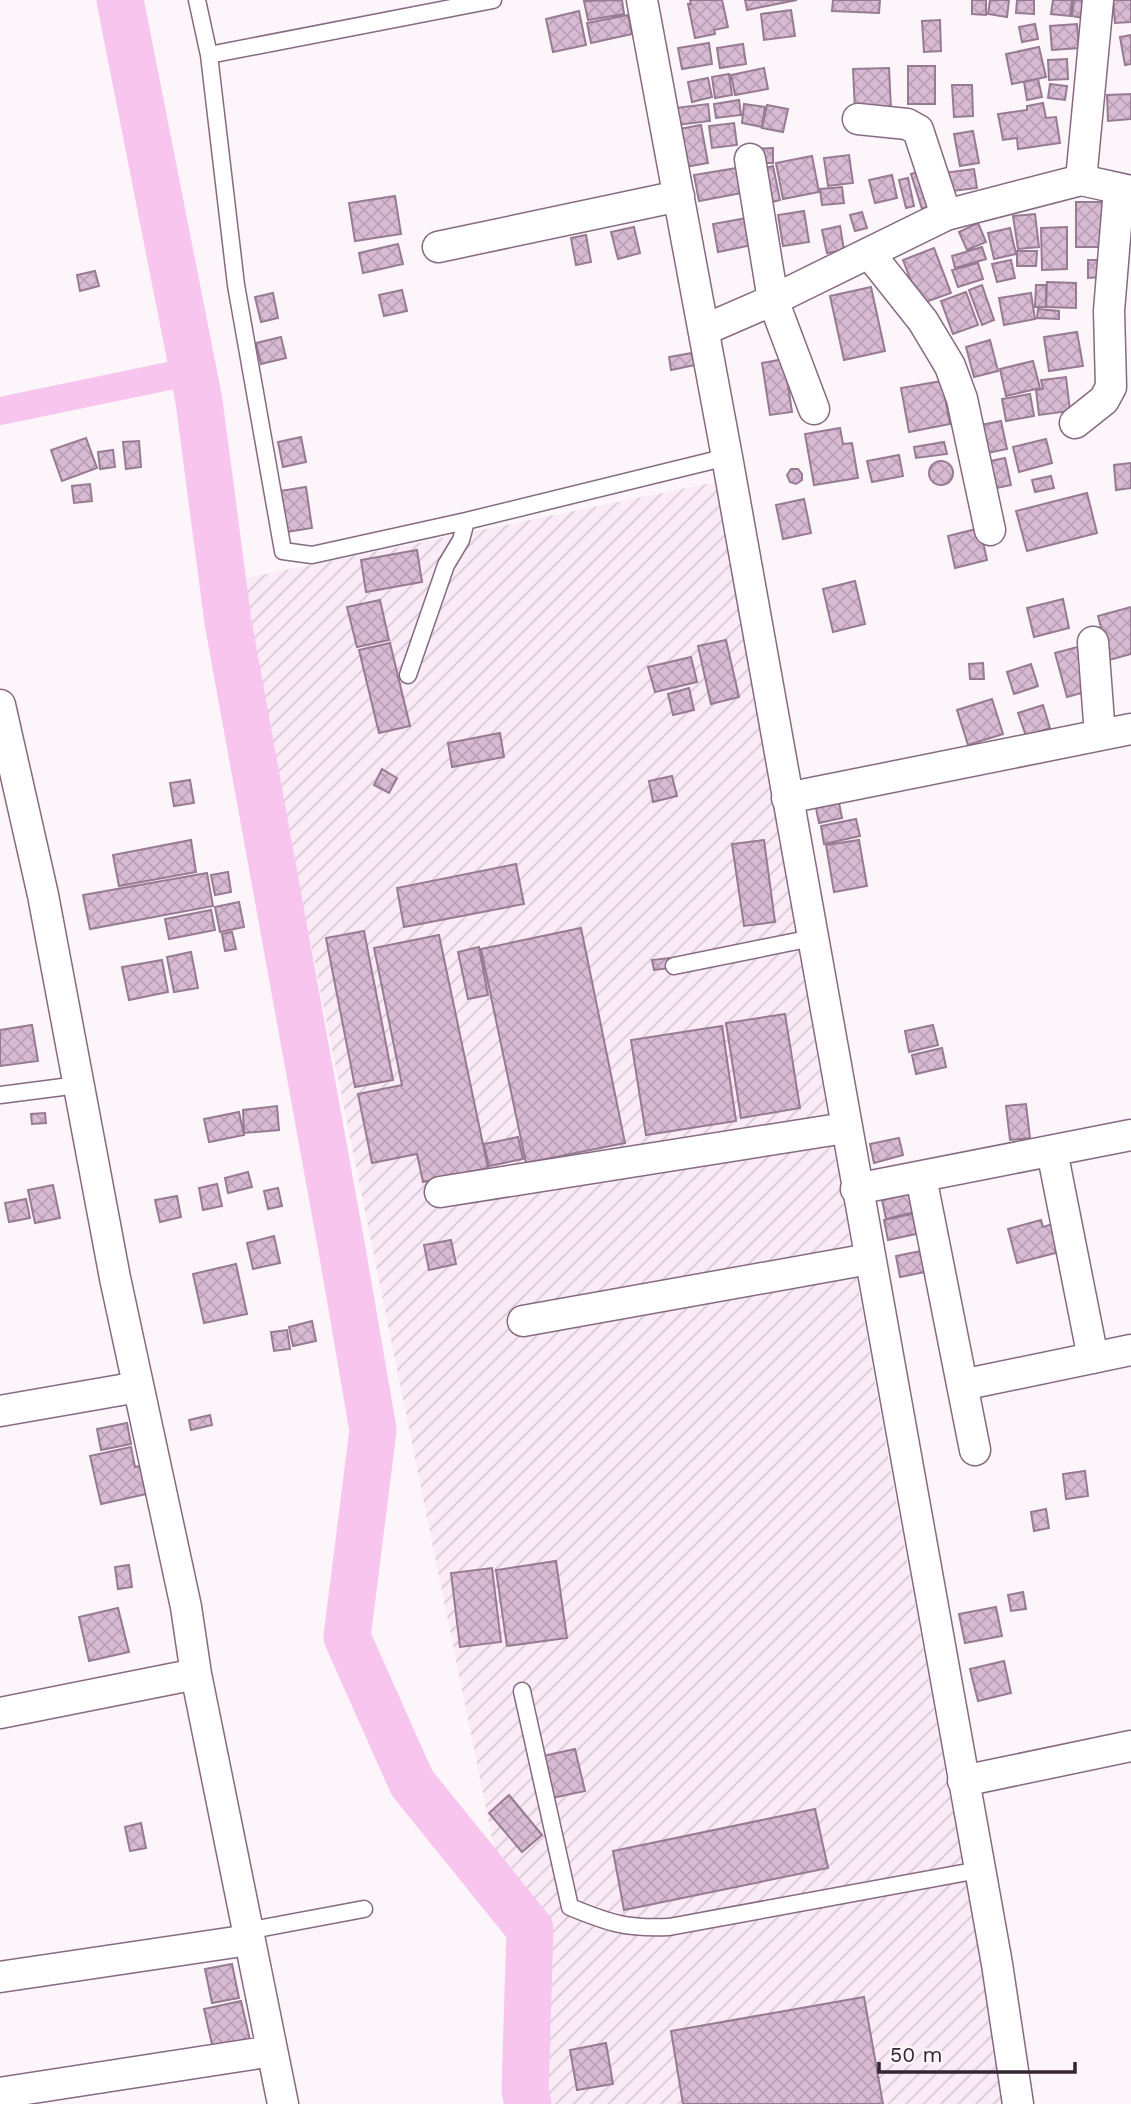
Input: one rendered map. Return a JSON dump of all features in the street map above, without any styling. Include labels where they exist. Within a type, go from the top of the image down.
[{"type":"street","points":[[642,0],[727,457],[979,1870],[1018,2104]]},
{"type":"street","points":[[1081,180],[1098,0]]},
{"type":"street","points":[[858,118],[907,124],[918,130],[946,215]]},
{"type":"street","points":[[750,159],[773,300],[814,408]]},
{"type":"street","points":[[704,330],[773,300],[946,215],[1081,180],[1125,190],[1109,311],[1111,387],[1104,400],[1075,423]]},
{"type":"street","points":[[438,247],[679,196]]},
{"type":"street","points":[[869,253],[923,321],[950,366],[962,399],[990,530]]},
{"type":"street","points":[[1093,642],[1100,735]]},
{"type":"street","points":[[0,705],[43,895],[78,1085],[138,1387],[186,1607],[196,1674],[283,2104]]},
{"type":"street","points":[[787,798],[1131,729]]},
{"type":"street","points":[[440,1192],[845,1128]]},
{"type":"street","points":[[856,1189],[1131,1135]]},
{"type":"street","points":[[1052,1151],[1093,1358]]},
{"type":"street","points":[[921,1177],[975,1450]]},
{"type":"street","points":[[523,1321],[869,1259]]},
{"type":"street","points":[[962,1385],[1131,1350]]},
{"type":"street","points":[[0,1411],[138,1387]]},
{"type":"street","points":[[0,1713],[196,1674]]},
{"type":"street","points":[[963,1781],[1131,1746]]},
{"type":"street","points":[[0,1977],[248,1935]]},
{"type":"street","points":[[0,2093],[272,2051]]},
{"type":"lane","points":[[197,0],[209,55],[236,285],[283,551],[312,555],[466,521],[727,457]]},
{"type":"lane","points":[[209,55],[493,0]]},
{"type":"lane","points":[[408,675],[446,565],[461,540],[466,521]]},
{"type":"lane","points":[[674,966],[812,938]]},
{"type":"lane","points":[[0,1096],[78,1085]]},
{"type":"lane","points":[[523,1691],[570,1907],[604,1921],[637,1929],[669,1927],[979,1870]]},
{"type":"lane","points":[[248,1935],[364,1909]]},
{"type":"shaded area","points":[[716,482],[1006,2104],[546,2104],[237,580]]},
{"type":"building","points":[[622,0],[624,14],[588,20],[584,1]]},
{"type":"building","points":[[690,0],[722,0],[728,27],[714,30],[715,34],[695,38],[688,4],[691,4]]},
{"type":"building","points":[[745,0],[797,0],[747,10]]},
{"type":"building","points":[[833,0],[880,0],[879,13],[832,11]]},
{"type":"building","points":[[972,0],[986,0],[986,15],[972,14]]},
{"type":"building","points":[[990,0],[1009,0],[1007,17],[988,14]]},
{"type":"building","points":[[1017,0],[1034,0],[1034,14],[1016,13]]},
{"type":"building","points":[[1053,0],[1072,0],[1070,16],[1051,14]]},
{"type":"building","points":[[1074,0],[1090,0],[1088,19],[1072,16]]},
{"type":"building","points":[[1113,0],[1131,0],[1131,22],[1115,23]]},
{"type":"building","points":[[791,10],[795,36],[764,40],[761,14]]},
{"type":"building","points":[[579,11],[586,45],[553,52],[546,19]]},
{"type":"building","points":[[628,15],[632,34],[591,43],[587,23]]},
{"type":"building","points":[[940,20],[941,51],[924,52],[922,21]]},
{"type":"building","points":[[1035,24],[1038,39],[1022,42],[1019,27]]},
{"type":"building","points":[[1077,24],[1079,48],[1052,50],[1050,26]]},
{"type":"building","points":[[1131,35],[1131,64],[1125,65],[1120,37]]},
{"type":"building","points":[[709,43],[712,64],[682,69],[678,48]]},
{"type":"building","points":[[743,44],[746,64],[720,68],[717,48]]},
{"type":"building","points":[[1039,47],[1046,77],[1012,84],[1006,54]]},
{"type":"building","points":[[1067,59],[1068,79],[1049,80],[1048,60]]},
{"type":"building","points":[[908,66],[935,66],[935,104],[908,104]]},
{"type":"building","points":[[764,68],[768,89],[735,95],[731,75]]},
{"type":"building","points":[[889,68],[891,109],[855,111],[853,69]]},
{"type":"building","points":[[729,74],[732,95],[715,98],[712,77]]},
{"type":"building","points":[[708,78],[712,97],[692,102],[688,82]]},
{"type":"building","points":[[1038,79],[1042,97],[1027,100],[1024,82]]},
{"type":"building","points":[[1050,84],[1067,86],[1065,100],[1048,98]]},
{"type":"building","points":[[952,85],[972,85],[973,116],[954,117]]},
{"type":"building","points":[[1131,94],[1131,119],[1108,121],[1107,95]]},
{"type":"building","points":[[739,100],[741,115],[716,118],[714,104]]},
{"type":"building","points":[[1043,103],[1046,118],[1056,117],[1060,143],[1018,149],[1017,138],[1003,140],[998,114],[1027,110],[1027,106]]},
{"type":"building","points":[[708,104],[710,121],[677,125],[675,108]]},
{"type":"building","points":[[744,104],[765,107],[762,127],[742,123]]},
{"type":"building","points":[[767,105],[788,109],[783,132],[762,128]]},
{"type":"building","points":[[734,123],[737,145],[712,148],[709,126]]},
{"type":"building","points":[[701,125],[708,163],[685,167],[679,129]]},
{"type":"building","points":[[973,131],[979,163],[960,166],[954,134]]},
{"type":"building","points":[[773,148],[773,163],[755,163],[755,149]]},
{"type":"building","points":[[849,155],[853,183],[828,186],[824,158]]},
{"type":"building","points":[[812,156],[819,192],[783,199],[776,163]]},
{"type":"building","points":[[773,166],[780,200],[768,203],[761,169]]},
{"type":"building","points":[[743,167],[747,192],[699,201],[694,175]]},
{"type":"building","points":[[974,169],[977,188],[945,192],[942,173]]},
{"type":"building","points":[[925,170],[936,204],[922,209],[911,174]]},
{"type":"building","points":[[892,175],[897,198],[875,203],[869,180]]},
{"type":"building","points":[[908,178],[914,206],[906,208],[899,180]]},
{"type":"building","points":[[842,187],[844,203],[822,205],[820,189]]},
{"type":"building","points":[[395,196],[401,234],[355,241],[349,203]]},
{"type":"building","points":[[1076,202],[1109,202],[1109,247],[1076,247]]},
{"type":"building","points":[[804,211],[809,242],[783,246],[778,215]]},
{"type":"building","points":[[862,212],[867,228],[855,231],[850,215]]},
{"type":"building","points":[[1035,214],[1039,247],[1018,249],[1013,216]]},
{"type":"building","points":[[747,218],[752,245],[718,252],[713,224]]},
{"type":"building","points":[[978,223],[986,242],[967,250],[959,232]]},
{"type":"building","points":[[840,226],[844,250],[827,253],[822,230]]},
{"type":"building","points":[[634,227],[640,253],[618,259],[611,232]]},
{"type":"building","points":[[1067,227],[1067,269],[1042,270],[1041,228]]},
{"type":"building","points":[[1010,228],[1016,254],[994,259],[988,233]]},
{"type":"building","points":[[586,235],[591,262],[576,265],[571,238]]},
{"type":"building","points":[[398,244],[403,264],[363,273],[359,253]]},
{"type":"building","points":[[982,247],[986,259],[955,268],[952,256]]},
{"type":"building","points":[[934,248],[951,293],[920,304],[903,260]]},
{"type":"building","points":[[1017,251],[1037,251],[1036,266],[1017,266]]},
{"type":"building","points":[[1011,260],[1015,278],[997,282],[992,264]]},
{"type":"building","points":[[1088,260],[1101,260],[1101,277],[1088,278]]},
{"type":"building","points":[[978,263],[983,279],[958,287],[952,270]]},
{"type":"building","points":[[95,271],[99,286],[80,291],[77,275]]},
{"type":"building","points":[[1047,282],[1076,283],[1076,308],[1046,307]]},
{"type":"building","points":[[982,285],[994,320],[982,325],[969,290]]},
{"type":"building","points":[[1036,285],[1046,285],[1046,307],[1035,307]]},
{"type":"building","points":[[871,287],[885,351],[844,360],[830,296]]},
{"type":"building","points":[[402,290],[407,311],[384,316],[379,295]]},
{"type":"building","points":[[966,292],[978,325],[953,334],[941,301]]},
{"type":"building","points":[[273,293],[278,318],[261,322],[255,297]]},
{"type":"building","points":[[1031,293],[1035,319],[1004,325],[999,298]]},
{"type":"building","points":[[1038,309],[1059,311],[1059,319],[1037,318]]},
{"type":"building","points":[[1077,332],[1083,366],[1049,371],[1044,337]]},
{"type":"building","points":[[281,337],[286,358],[261,364],[256,343]]},
{"type":"building","points":[[990,340],[998,371],[974,377],[966,347]]},
{"type":"building","points":[[692,353],[695,365],[671,370],[669,357]]},
{"type":"building","points":[[784,359],[792,412],[770,415],[762,363]]},
{"type":"building","points":[[1033,361],[1040,388],[1006,396],[1000,369]]},
{"type":"building","points":[[1066,377],[1070,411],[1039,415],[1036,390],[1043,389],[1041,380]]},
{"type":"building","points":[[942,381],[950,424],[909,432],[901,388]]},
{"type":"building","points":[[1030,394],[1034,416],[1006,421],[1002,399]]},
{"type":"building","points":[[1001,421],[1007,449],[982,454],[976,426]]},
{"type":"building","points":[[840,428],[843,444],[852,443],[858,478],[814,485],[805,434]]},
{"type":"building","points":[[301,437],[306,462],[283,467],[278,442]]},
{"type":"building","points":[[86,438],[97,468],[62,481],[51,450]]},
{"type":"building","points":[[1046,439],[1052,463],[1019,472],[1013,447]]},
{"type":"building","points":[[139,441],[141,467],[126,469],[123,442]]},
{"type":"building","points":[[944,442],[947,454],[916,458],[914,447]]},
{"type":"building","points":[[113,450],[115,467],[100,469],[98,452]]},
{"type":"building","points":[[899,455],[903,476],[872,482],[867,461]]},
{"type":"building","points":[[1005,458],[1011,485],[987,490],[981,463]]},
{"type":"building","points":[[941,461],[950,464],[953,473],[950,482],[941,485],[932,482],[929,473],[932,464]]},
{"type":"building","points":[[1131,463],[1131,488],[1116,490],[1114,465]]},
{"type":"building","points":[[791,469],[798,469],[802,474],[802,480],[796,484],[790,482],[787,475]]},
{"type":"building","points":[[1051,476],[1054,488],[1035,492],[1032,480]]},
{"type":"building","points":[[90,484],[92,501],[74,503],[72,486]]},
{"type":"building","points":[[306,487],[312,528],[286,532],[280,491]]},
{"type":"building","points":[[1087,493],[1097,533],[1027,551],[1016,511]]},
{"type":"building","points":[[804,499],[811,533],[783,539],[776,505]]},
{"type":"building","points":[[980,528],[987,560],[955,568],[948,536]]},
{"type":"building","points":[[417,550],[422,582],[366,592],[361,560]]},
{"type":"building","points":[[855,581],[865,624],[833,632],[823,589]]},
{"type":"building","points":[[1063,599],[1069,628],[1034,637],[1027,608]]},
{"type":"building","points":[[380,600],[389,640],[357,647],[347,607]]},
{"type":"building","points":[[1131,607],[1131,654],[1109,660],[1098,616]]},
{"type":"building","points":[[726,640],[739,697],[711,704],[698,646]]},
{"type":"building","points":[[390,643],[410,726],[379,733],[359,650]]},
{"type":"building","points":[[1085,645],[1092,690],[1067,697],[1055,653]]},
{"type":"building","points":[[691,657],[697,682],[655,692],[648,667]]},
{"type":"building","points":[[983,663],[984,679],[970,679],[969,664]]},
{"type":"building","points":[[1031,664],[1038,686],[1014,694],[1007,672]]},
{"type":"building","points":[[689,688],[694,710],[673,715],[668,694]]},
{"type":"building","points":[[992,699],[1003,734],[968,745],[957,710]]},
{"type":"building","points":[[1043,705],[1050,728],[1026,736],[1018,713]]},
{"type":"building","points":[[500,733],[504,757],[452,767],[448,743]]},
{"type":"building","points":[[382,769],[397,778],[389,793],[374,785]]},
{"type":"building","points":[[672,776],[677,796],[653,802],[649,781]]},
{"type":"building","points":[[190,780],[194,803],[174,806],[170,783]]},
{"type":"building","points":[[839,803],[842,818],[819,823],[816,808]]},
{"type":"building","points":[[856,819],[860,836],[824,844],[821,826]]},
{"type":"building","points":[[191,840],[196,872],[119,886],[113,855]]},
{"type":"building","points":[[764,840],[775,922],[744,926],[732,844]]},
{"type":"building","points":[[859,840],[867,886],[834,892],[826,845]]},
{"type":"building","points":[[516,864],[524,904],[404,927],[397,888]]},
{"type":"building","points":[[228,872],[231,892],[215,895],[211,875]]},
{"type":"building","points":[[207,873],[213,906],[90,929],[83,895]]},
{"type":"building","points":[[239,902],[244,927],[220,932],[215,907]]},
{"type":"building","points":[[211,910],[215,930],[169,939],[165,919]]},
{"type":"building","points":[[581,928],[625,1143],[526,1163],[481,949]]},
{"type":"building","points":[[364,931],[393,1080],[355,1087],[326,938]]},
{"type":"building","points":[[232,932],[236,949],[225,951],[222,934]]},
{"type":"building","points":[[439,935],[488,1168],[423,1182],[417,1154],[372,1163],[358,1094],[402,1085],[374,948]]},
{"type":"building","points":[[479,947],[488,995],[468,999],[458,952]]},
{"type":"building","points":[[191,952],[198,988],[174,992],[167,957]]},
{"type":"building","points":[[669,958],[671,968],[654,970],[652,960]]},
{"type":"building","points":[[162,960],[168,992],[129,1000],[122,967]]},
{"type":"building","points":[[785,1014],[800,1108],[741,1118],[726,1023]]},
{"type":"building","points":[[32,1025],[38,1061],[0,1066],[0,1030]]},
{"type":"building","points":[[933,1025],[938,1045],[909,1052],[905,1031]]},
{"type":"building","points":[[722,1026],[736,1121],[646,1135],[631,1040]]},
{"type":"building","points":[[942,1048],[946,1067],[916,1074],[912,1055]]},
{"type":"building","points":[[1026,1104],[1030,1138],[1010,1140],[1006,1106]]},
{"type":"building","points":[[277,1106],[279,1130],[244,1133],[243,1110]]},
{"type":"building","points":[[239,1112],[244,1135],[209,1142],[204,1119]]},
{"type":"building","points":[[45,1113],[46,1123],[32,1124],[31,1114]]},
{"type":"building","points":[[518,1137],[523,1159],[489,1166],[484,1144]]},
{"type":"building","points":[[899,1138],[903,1155],[874,1163],[870,1144]]},
{"type":"building","points":[[248,1172],[252,1187],[228,1193],[225,1178]]},
{"type":"building","points":[[217,1184],[222,1206],[203,1210],[199,1188]]},
{"type":"building","points":[[53,1185],[60,1218],[35,1223],[28,1190]]},
{"type":"building","points":[[278,1188],[282,1206],[268,1209],[264,1191]]},
{"type":"building","points":[[918,1192],[923,1210],[886,1219],[882,1200]]},
{"type":"building","points":[[177,1196],[181,1217],[160,1222],[155,1200]]},
{"type":"building","points":[[26,1199],[30,1218],[9,1222],[5,1203]]},
{"type":"building","points":[[917,1213],[921,1233],[888,1240],[884,1220]]},
{"type":"building","points":[[1041,1220],[1043,1227],[1056,1223],[1063,1251],[1017,1263],[1008,1229]]},
{"type":"building","points":[[274,1236],[280,1263],[253,1269],[247,1243]]},
{"type":"building","points":[[451,1240],[456,1264],[429,1270],[424,1245]]},
{"type":"building","points":[[921,1251],[925,1272],[900,1277],[896,1256]]},
{"type":"building","points":[[236,1264],[247,1314],[204,1323],[193,1274]]},
{"type":"building","points":[[312,1321],[316,1341],[293,1346],[289,1327]]},
{"type":"building","points":[[287,1330],[290,1349],[274,1351],[271,1332]]},
{"type":"building","points":[[210,1415],[212,1425],[191,1430],[189,1420]]},
{"type":"building","points":[[127,1423],[131,1444],[101,1450],[97,1429]]},
{"type":"building","points":[[131,1447],[135,1467],[145,1465],[151,1493],[101,1504],[90,1456]]},
{"type":"building","points":[[1085,1471],[1088,1496],[1066,1499],[1063,1474]]},
{"type":"building","points":[[1046,1509],[1049,1528],[1034,1531],[1031,1512]]},
{"type":"building","points":[[556,1561],[567,1638],[507,1646],[496,1570]]},
{"type":"building","points":[[129,1565],[132,1587],[118,1589],[115,1567]]},
{"type":"building","points":[[492,1568],[501,1642],[460,1647],[451,1573]]},
{"type":"building","points":[[1023,1592],[1026,1609],[1011,1611],[1008,1595]]},
{"type":"building","points":[[996,1607],[1002,1636],[965,1643],[959,1614]]},
{"type":"building","points":[[118,1608],[129,1652],[89,1661],[79,1617]]},
{"type":"building","points":[[1004,1661],[1011,1693],[978,1701],[970,1669]]},
{"type":"building","points":[[575,1749],[585,1791],[552,1798],[543,1756]]},
{"type":"building","points":[[509,1795],[542,1835],[522,1852],[489,1813]]},
{"type":"building","points":[[815,1809],[828,1868],[624,1910],[613,1851]]},
{"type":"building","points":[[141,1823],[146,1848],[130,1851],[125,1827]]},
{"type":"building","points":[[232,1964],[239,1998],[212,2003],[205,1969]]},
{"type":"building","points":[[864,1997],[883,2104],[683,2104],[671,2031]]},
{"type":"building","points":[[241,2001],[251,2044],[214,2053],[204,2009]]},
{"type":"building","points":[[606,2043],[613,2084],[577,2090],[570,2050]]},
{"type":"waterway","points":[[120,0],[199,401],[228,622],[373,1430],[347,1637],[412,1783],[530,1929],[525,2090],[528,2104]]},
{"type":"waterway","points":[[0,411],[193,371]]}]
